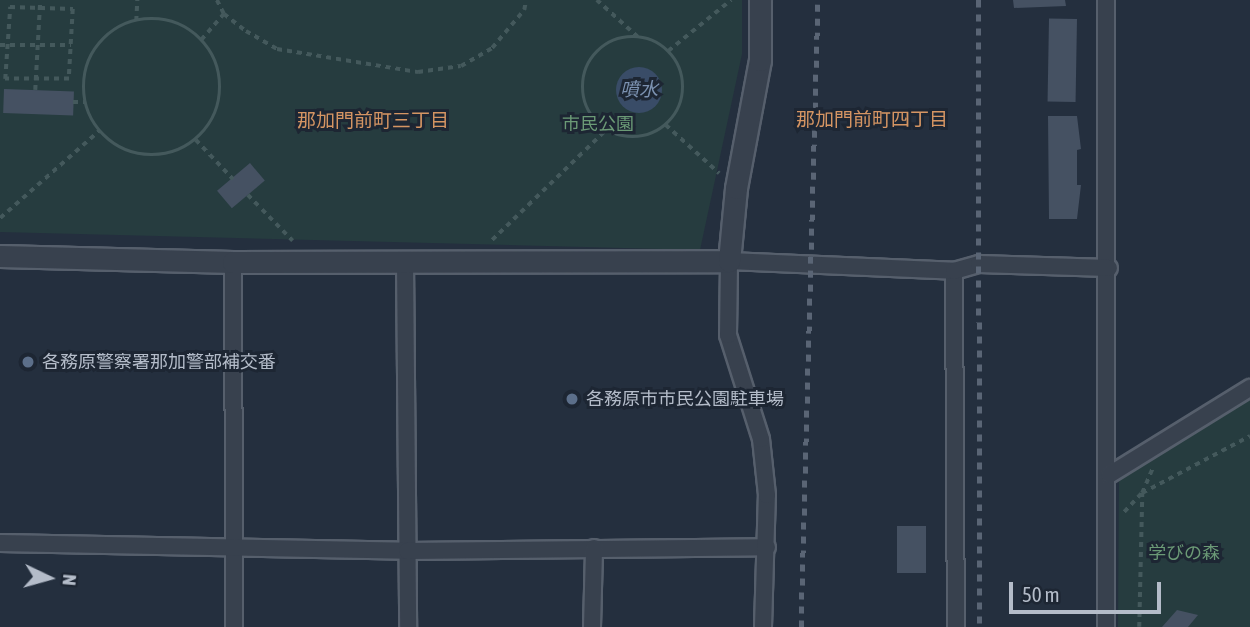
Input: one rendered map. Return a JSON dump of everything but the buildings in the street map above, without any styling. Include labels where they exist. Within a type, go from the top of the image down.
[{"type":"street","points":[[760,0],[760,60],[736,188],[729,261],[728,335],[761,439],[767,547],[763,627]]},
{"type":"street","points":[[1106,0],[1109,268],[1106,627]]},
{"type":"street","points":[[0,256],[233,262],[729,261],[954,271],[979,264],[1109,268]]},
{"type":"street","points":[[233,262],[234,627]]},
{"type":"street","points":[[405,262],[408,627]]},
{"type":"street","points":[[954,271],[956,627]]},
{"type":"street","points":[[1109,475],[1250,388]]},
{"type":"street","points":[[0,543],[407,551],[767,547]]},
{"type":"street","points":[[592,627],[594,548]]},
{"type":"path","points":[[35,90],[40,0]]},
{"type":"path","points":[[136,21],[137,0]]},
{"type":"path","points":[[217,0],[224,14],[277,49],[418,72],[461,65],[492,48],[524,10],[526,0]]},
{"type":"path","points":[[597,0],[638,37],[668,51],[683,81],[682,97],[666,125],[637,137],[606,130],[586,105],[585,72],[605,45],[638,37]]},
{"type":"path","points":[[668,51],[731,0]]},
{"type":"path","points":[[10,7],[40,8],[73,9],[69,79],[5,79],[10,7]]},
{"type":"path","points":[[201,40],[224,14]]},
{"type":"path","points":[[159,20],[182,26],[201,40],[214,60],[220,83],[218,104],[195,140],[177,151],[135,154],[99,131],[86,102],[87,68],[97,47],[114,30],[136,21],[159,20]]},
{"type":"path","points":[[0,45],[71,45]]},
{"type":"path","points":[[73,102],[86,102]]},
{"type":"path","points":[[666,125],[736,188]]},
{"type":"path","points":[[469,262],[606,130]]},
{"type":"path","points":[[0,218],[99,131]]},
{"type":"path","points":[[195,140],[233,179]]},
{"type":"path","points":[[248,195],[294,242]]},
{"type":"path","points":[[1139,627],[1142,493],[1250,436]]},
{"type":"green space","name":"市民公園","points":[[0,0],[742,0],[742,54],[700,250],[0,232]]},
{"type":"green space","name":"学びの森","points":[[1250,399],[1250,627],[1118,627],[1119,480]]},
{"type":"water","name":"噴水","points":[[639,67],[655,74],[662,90],[655,106],[639,113],[623,106],[616,90],[623,74]]},
{"type":"railway","points":[[801,627],[818,0]]},
{"type":"railway","points":[[978,0],[980,627]]},
{"type":"place","name":"各務原警察署那加警部補交番","points":[[28,362]]},
{"type":"place","name":"各務原市市民公園駐車場","points":[[572,399]]},
{"type":"district","name":"那加門前町四丁目","points":[[872,120]]},
{"type":"district","name":"那加門前町三丁目","points":[[373,121]]}]
